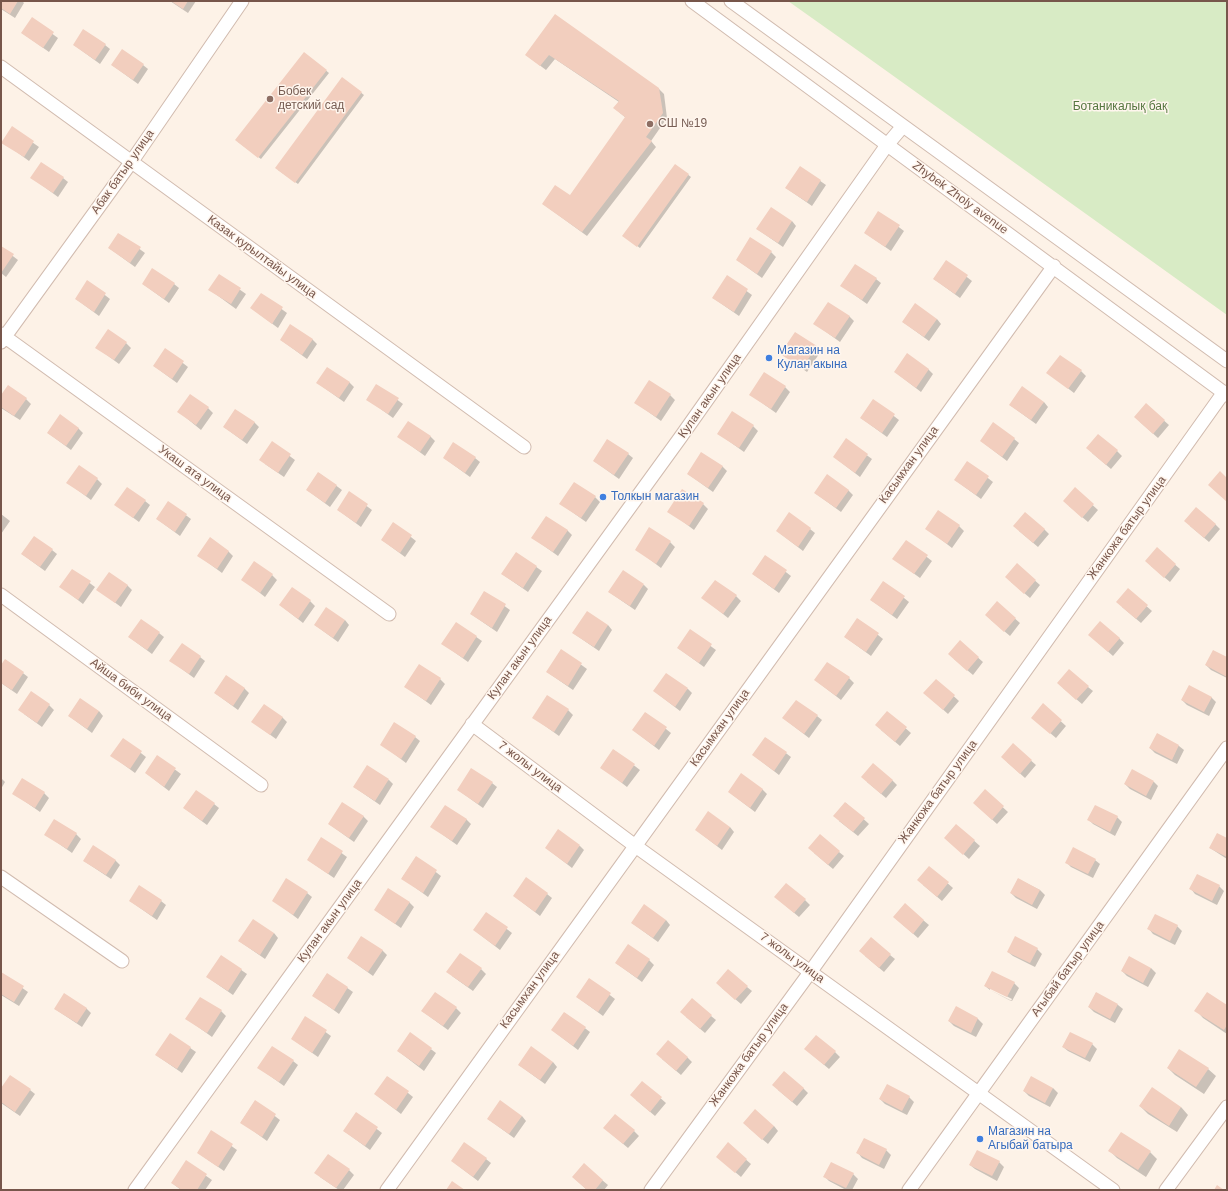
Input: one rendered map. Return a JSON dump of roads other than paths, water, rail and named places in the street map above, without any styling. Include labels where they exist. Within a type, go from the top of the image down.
[{"type":"street","name":"Абак батыр улица","points":[[2,338],[132,161],[242,1]]},
{"type":"street","name":"Zhybek Zholy avenue","points":[[692,1],[1054,266],[1225,394]]},
{"type":"street","name":"Zhybek Zholy avenue","points":[[731,1],[1227,361]]},
{"type":"street","name":"Казак курылтайы улица","points":[[1,67],[524,447]]},
{"type":"street","name":"Кулан акын улица","points":[[135,1190],[680,438],[887,145],[903,126]]},
{"type":"street","name":"Касымхан улица","points":[[387,1190],[634,845],[1054,266]]},
{"type":"street","name":"Укаш ата улица","points":[[2,338],[389,614]]},
{"type":"street","name":"Жанкожа батыр улица","points":[[651,1190],[811,971],[1225,394]]},
{"type":"street","name":"Айша биби улица","points":[[1,595],[261,785]]},
{"type":"street","name":"7 жолы улица","points":[[472,724],[634,845],[811,971],[1113,1190]]},
{"type":"street","name":"Агыбай батыр улица","points":[[909,1190],[1227,748]]},
{"type":"street","points":[[1,877],[122,961]]},
{"type":"street","points":[[1166,1190],[1227,1107]]},
{"type":"place","name":"Бобек детский сад","points":[[270,99]]},
{"type":"place","name":"СШ №19","points":[[650,124]]},
{"type":"place","name":"Магазин на Кулан акына","points":[[769,358]]},
{"type":"place","name":"Толкын магазин","points":[[603,497]]},
{"type":"place","name":"Магазин на Агыбай батыра","points":[[980,1139]]},
{"type":"park label","name":"Ботаникалық бақ","points":[[1120,107]]}]
